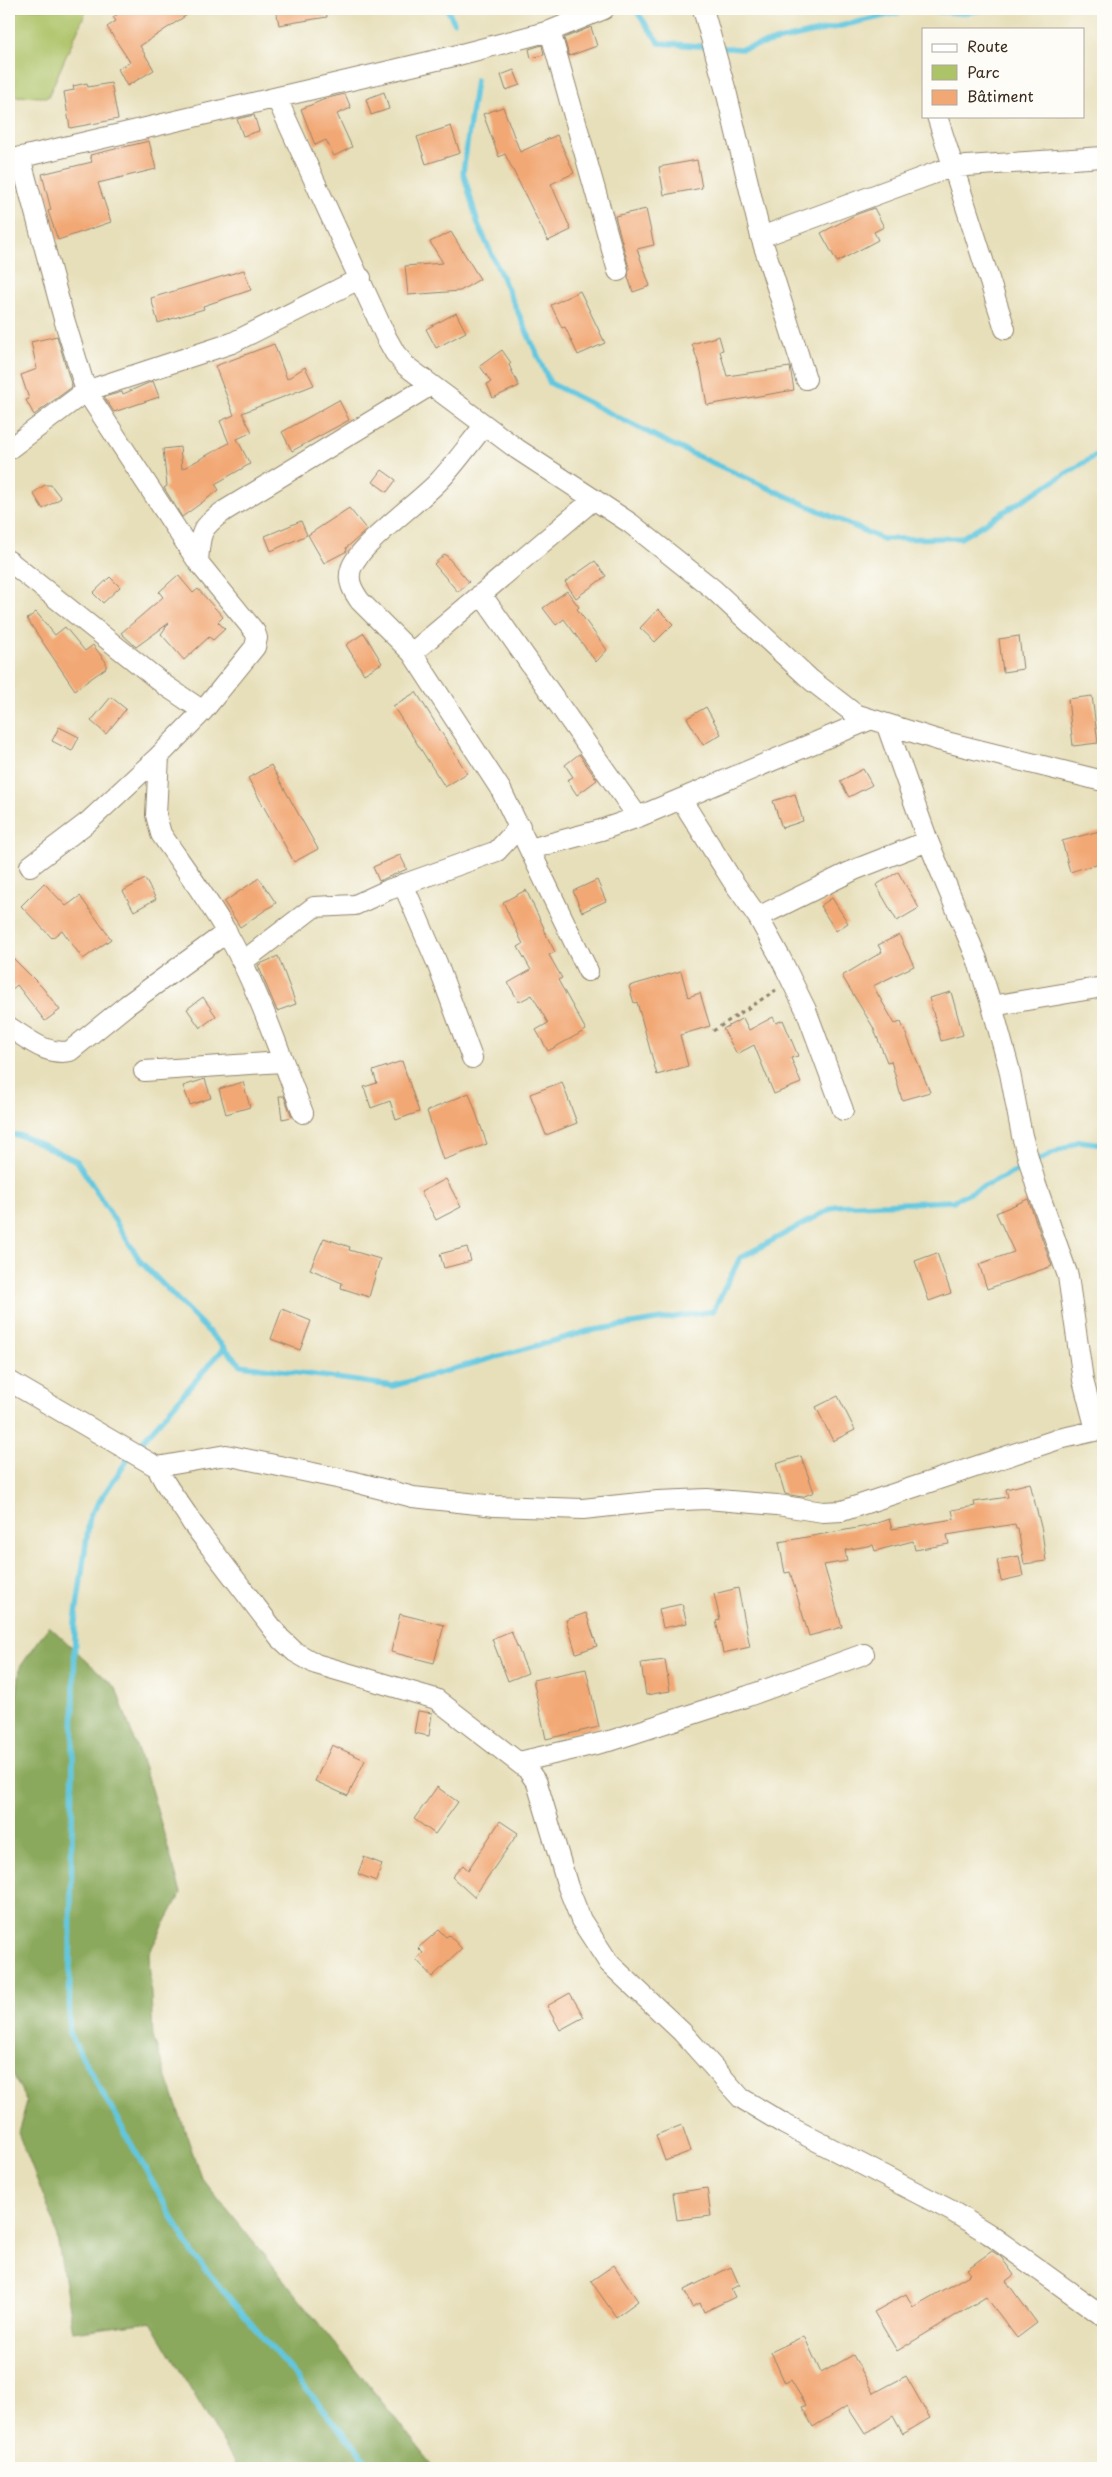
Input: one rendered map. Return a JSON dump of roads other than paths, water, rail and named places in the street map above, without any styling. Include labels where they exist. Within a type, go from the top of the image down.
[{"type":"street","points":[[30,866],[88,822],[159,756],[203,711],[255,648],[257,638],[255,632],[198,562],[86,391],[14,158],[277,99],[550,31],[604,9]]},
{"type":"street","points":[[703,9],[727,94],[761,237],[806,378]]},
{"type":"street","points":[[550,31],[618,271]]},
{"type":"street","points":[[277,99],[395,353],[406,366],[484,426],[630,523],[713,589],[812,680],[855,714],[878,723],[1100,777]]},
{"type":"street","points":[[937,118],[1005,329]]},
{"type":"street","points":[[761,237],[951,167],[1103,157]]},
{"type":"street","points":[[9,449],[86,391],[232,344],[361,278]]},
{"type":"street","points":[[198,562],[199,540],[206,524],[224,511],[431,385]]},
{"type":"street","points":[[484,426],[441,479],[407,512],[368,544],[351,568],[351,584],[360,601],[412,653],[501,790],[520,826],[542,879],[588,971]]},
{"type":"street","points":[[412,653],[594,499]]},
{"type":"street","points":[[9,561],[166,686],[203,711]]},
{"type":"street","points":[[480,594],[638,817]]},
{"type":"street","points":[[530,849],[600,830],[638,817],[878,723]]},
{"type":"street","points":[[157,1467],[215,1455],[226,1455],[351,1481],[412,1497],[495,1506],[583,1509],[707,1498],[829,1512],[842,1511],[1059,1439],[1100,1429],[1083,1380],[1068,1276],[1036,1185],[1022,1136],[1009,1068],[992,1006],[977,959],[878,723]]},
{"type":"street","points":[[159,756],[156,815],[161,834],[227,932],[271,1027],[282,1062],[303,1113]]},
{"type":"street","points":[[681,799],[732,880],[758,917],[791,980],[806,1010],[842,1110]]},
{"type":"street","points":[[242,962],[314,907],[355,905],[403,884],[498,851],[520,826]]},
{"type":"street","points":[[758,917],[854,870],[928,840]]},
{"type":"street","points":[[403,884],[437,963],[472,1058]]},
{"type":"street","points":[[9,1027],[50,1050],[61,1053],[70,1051],[127,1005],[227,932]]},
{"type":"street","points":[[992,1006],[1103,987]]},
{"type":"street","points":[[144,1071],[282,1062]]},
{"type":"street","points":[[9,1381],[157,1467],[163,1482],[184,1508],[192,1523],[280,1638],[295,1652],[307,1660],[331,1669],[436,1699],[519,1762],[537,1783],[574,1904],[581,1920],[609,1963],[682,2032],[741,2098],[784,2124],[863,2163],[989,2234],[1103,2316]]},
{"type":"street","points":[[519,1762],[613,1740],[748,1696],[864,1654]]},
{"type":"waterway","points":[[447,9],[454,22]]},
{"type":"waterway","points":[[635,9],[659,43],[741,49],[910,10],[962,13],[989,9]]},
{"type":"waterway","points":[[476,80],[463,172],[478,224],[550,383],[673,445],[882,539],[961,538],[1103,451]]},
{"type":"waterway","points":[[9,1134],[23,1136],[77,1161],[141,1262],[241,1365],[393,1386],[588,1331],[713,1311],[740,1258],[836,1206],[953,1201],[1079,1141],[1103,1144]]},
{"type":"waterway","points":[[224,1348],[132,1453],[90,1515],[75,1622],[69,2033],[194,2256],[373,2468]]}]
